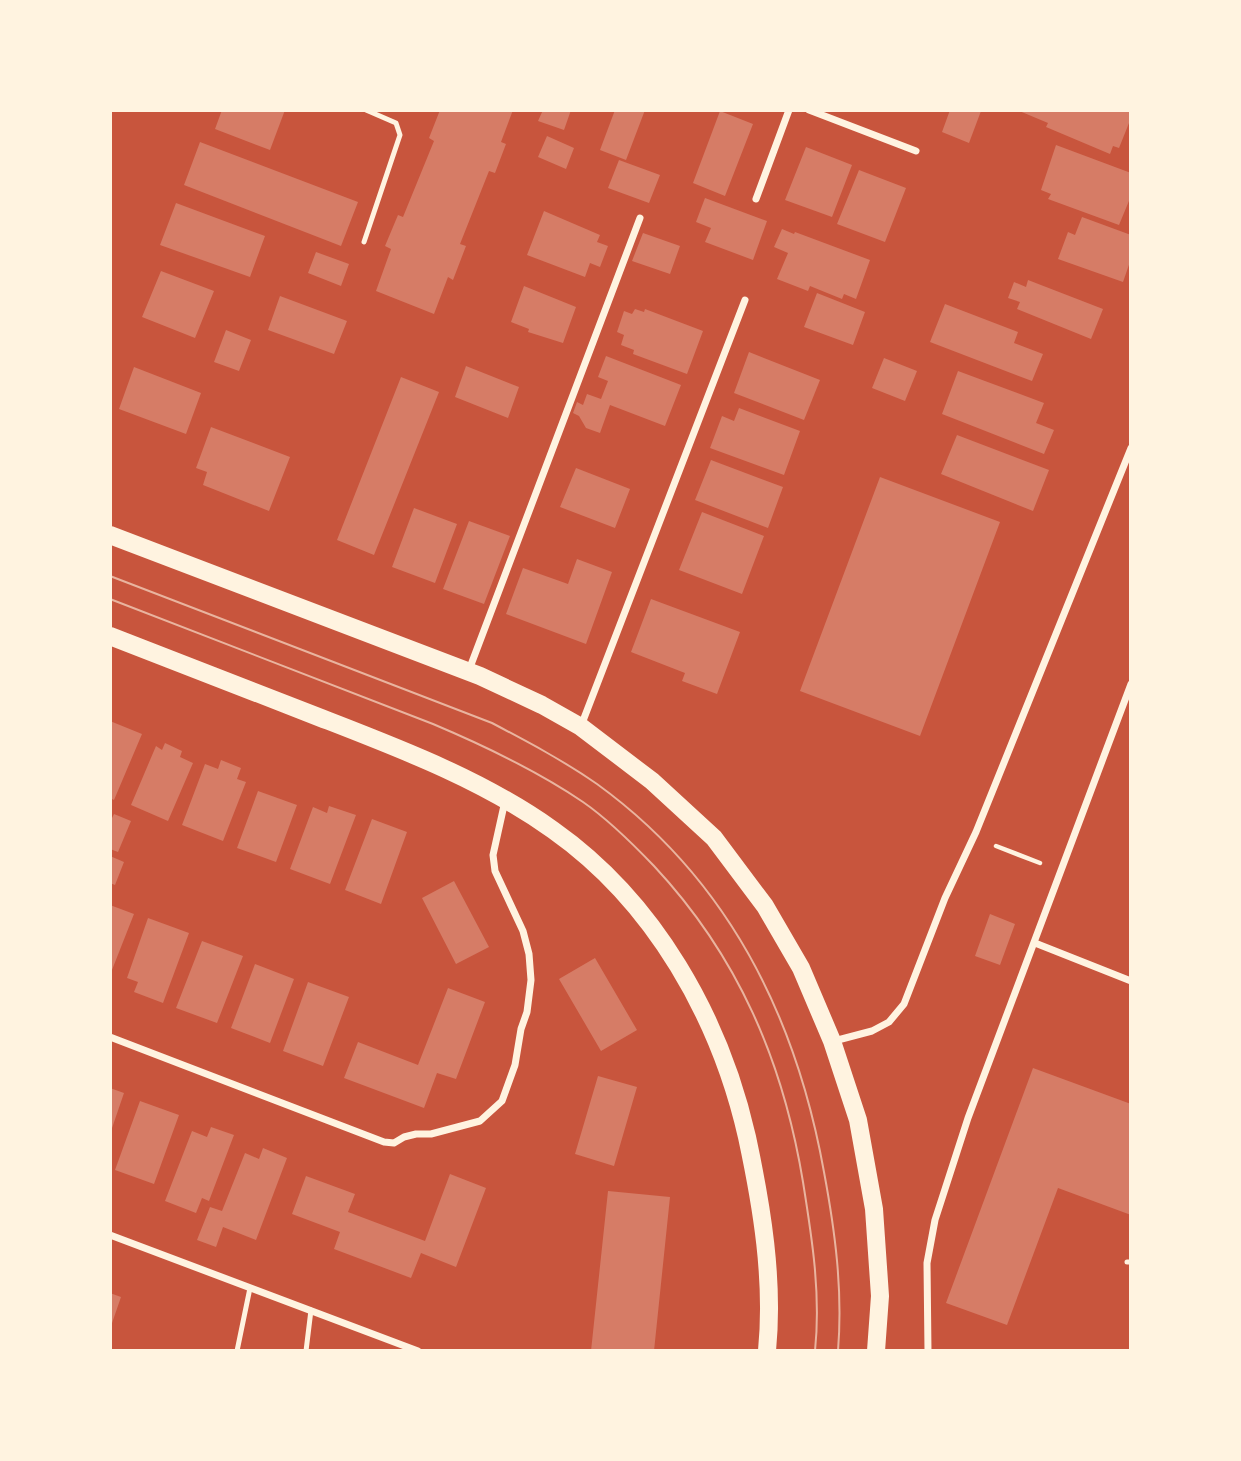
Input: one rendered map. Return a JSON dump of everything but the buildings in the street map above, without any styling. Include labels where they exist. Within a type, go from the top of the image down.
[{"type":"main road","points":[[110,535],[469,671],[542,705],[581,727],[652,781],[714,838],[765,906],[789,947],[801,968],[832,1041],[860,1133],[874,1209],[880,1296],[876,1351]]},
{"type":"main road","points":[[110,636],[415,755],[505,800],[554,830],[605,873],[645,919],[683,971],[720,1046],[741,1114],[756,1179],[764,1238],[769,1324],[767,1351]]},
{"type":"street","points":[[756,199],[789,110]]},
{"type":"street","points":[[809,110],[916,151]]},
{"type":"street","points":[[469,671],[640,218]]},
{"type":"street","points":[[581,727],[745,300]]},
{"type":"street","points":[[832,1041],[872,1031],[889,1022],[904,1004],[945,898],[975,832],[1131,448]]},
{"type":"street","points":[[928,1351],[927,1263],[934,1220],[968,1118],[1131,684]]},
{"type":"street","points":[[110,1037],[384,1142],[394,1143],[416,1133],[431,1134],[480,1121],[502,1101],[515,1065],[530,994],[529,954],[514,909],[495,871],[493,855],[505,800]]},
{"type":"street","points":[[1035,943],[1131,981]]},
{"type":"street","points":[[110,1235],[418,1351]]},
{"type":"lane","points":[[363,242],[400,135],[396,123],[366,110]]},
{"type":"lane","points":[[237,1351],[250,1288]]},
{"type":"lane","points":[[306,1351],[311,1310]]},
{"type":"path","points":[[996,846],[1040,863]]},
{"type":"tram line","points":[[110,576],[492,723],[597,784],[643,822],[684,863],[719,907],[749,955],[774,1006],[795,1059],[812,1114],[832,1216],[839,1283],[838,1351]]},
{"type":"tram line","points":[[110,599],[433,724],[491,750],[547,779],[583,802],[620,832],[654,866],[684,900],[733,974],[752,1012],[783,1094],[803,1182],[812,1245],[817,1308],[815,1351]]}]
